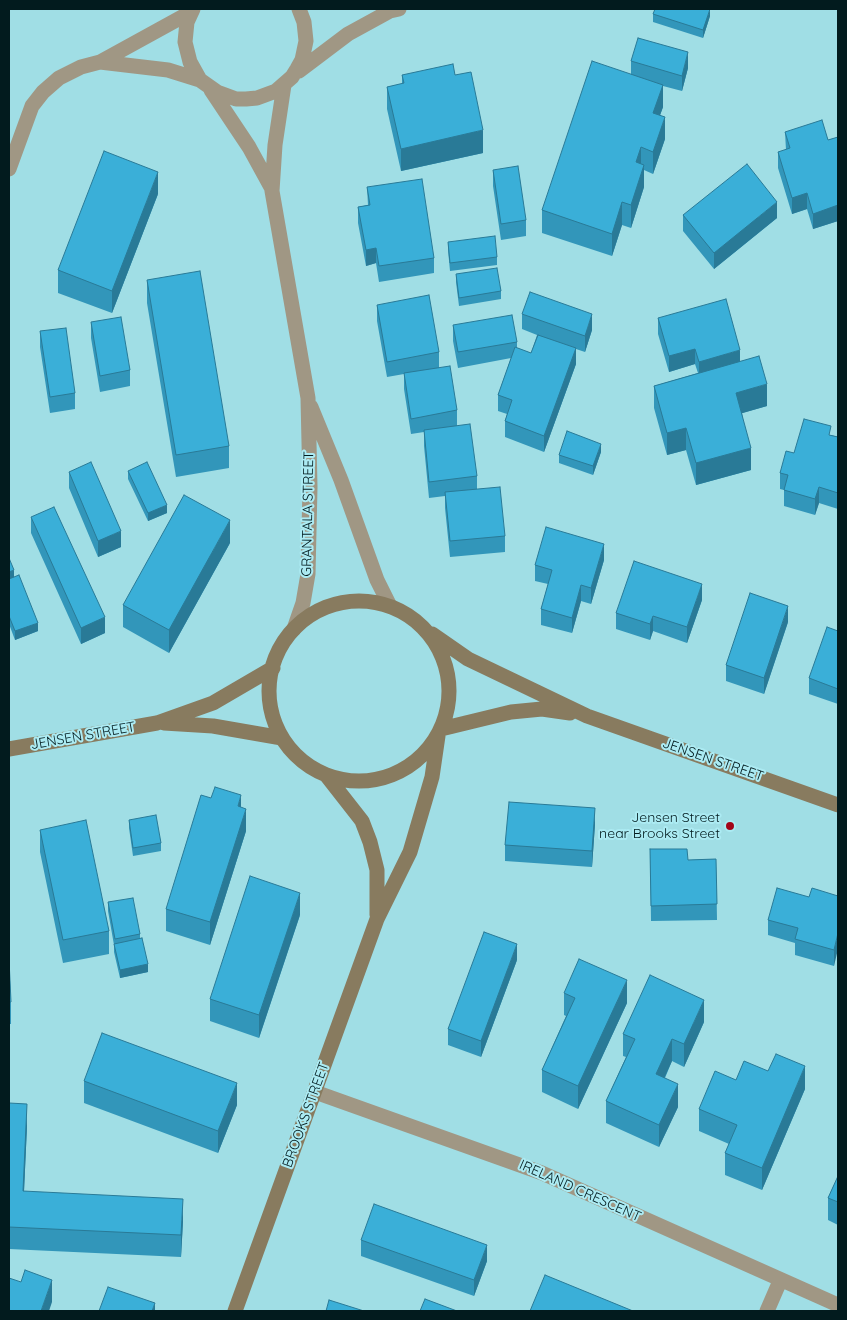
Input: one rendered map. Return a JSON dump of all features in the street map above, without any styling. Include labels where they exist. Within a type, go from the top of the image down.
[{"type":"street","name":"GRANTALA STREET","points":[[294,629],[303,603],[308,574],[310,487],[308,398],[272,191],[275,145],[288,81],[302,60],[306,42],[304,22],[299,9]]},
{"type":"street","points":[[374,9],[395,10]]},
{"type":"street","name":"GRANTALA STREET","points":[[192,10],[185,32],[186,53],[204,83],[249,147],[272,191]]},
{"type":"street","points":[[9,169],[32,106],[43,92],[59,78],[81,67],[100,62],[192,10]]},
{"type":"street","points":[[100,62],[168,70],[204,83],[226,96],[246,99],[266,95],[288,81],[342,38],[395,10]]},
{"type":"street","name":"GRANTALA STREET","points":[[308,398],[341,480],[377,580],[390,606]]},
{"type":"street","name":"JENSEN STREET","points":[[294,629],[318,611],[346,601],[376,602],[390,606],[416,620],[468,659],[587,716],[838,805]]},
{"type":"street","points":[[294,629],[285,640],[273,668],[270,696],[275,724],[282,738],[300,760],[325,775],[338,779],[367,782],[395,774],[420,759],[440,733]]},
{"type":"street","name":"BROOKS STREET","points":[[235,1311],[377,919],[410,852],[432,777],[440,733],[449,700],[450,685],[443,656],[427,630]]},
{"type":"street","name":"JENSEN STREET","points":[[9,749],[157,722],[213,702],[273,668]]},
{"type":"street","name":"JENSEN STREET","points":[[440,733],[480,718],[542,709],[587,716]]},
{"type":"street","name":"JENSEN STREET","points":[[157,722],[213,726],[282,738]]},
{"type":"street","name":"BROOKS STREET","points":[[325,775],[348,802],[365,828],[377,870],[377,919]]},
{"type":"street","name":"IRELAND CRESCENT","points":[[315,1092],[542,1173],[780,1281],[838,1305]]},
{"type":"street","points":[[767,1311],[780,1281]]},
{"type":"building","points":[[655,9],[710,9],[703,30],[653,14]]},
{"type":"building","points":[[638,38],[688,52],[682,76],[631,61]]},
{"type":"building","points":[[592,61],[663,85],[653,113],[665,117],[653,152],[641,147],[636,162],[644,165],[631,205],[622,202],[612,234],[542,210]]},
{"type":"building","points":[[453,64],[455,75],[471,72],[483,130],[401,149],[387,87],[404,83],[402,75]]},
{"type":"building","points":[[822,120],[828,140],[838,137],[838,205],[813,214],[807,193],[792,198],[778,152],[790,148],[785,132]]},
{"type":"building","points":[[104,151],[158,172],[112,291],[58,270]]},
{"type":"building","points":[[747,164],[777,202],[714,253],[683,215]]},
{"type":"building","points":[[518,166],[526,220],[501,224],[493,170]]},
{"type":"building","points":[[422,179],[434,258],[379,266],[376,248],[366,250],[358,207],[370,205],[367,187]]},
{"type":"building","points":[[495,236],[497,257],[450,263],[448,242]]},
{"type":"building","points":[[497,268],[501,291],[459,298],[456,274]]},
{"type":"building","points":[[200,271],[229,446],[176,455],[147,280]]},
{"type":"building","points":[[530,292],[592,314],[585,336],[522,314]]},
{"type":"building","points":[[429,295],[439,352],[387,362],[377,305]]},
{"type":"building","points":[[726,299],[740,350],[699,362],[695,349],[669,356],[658,318]]},
{"type":"building","points":[[512,315],[517,342],[458,352],[453,325]]},
{"type":"building","points":[[121,317],[130,370],[100,376],[91,322]]},
{"type":"building","points":[[66,328],[75,393],[50,397],[40,331]]},
{"type":"building","points":[[538,335],[576,348],[544,436],[505,421],[512,400],[498,395],[515,347],[531,353]]},
{"type":"building","points":[[759,356],[767,384],[736,393],[751,448],[696,463],[686,428],[667,433],[654,386]]},
{"type":"building","points":[[450,366],[457,410],[411,419],[404,373]]},
{"type":"building","points":[[804,419],[831,426],[829,435],[838,437],[838,493],[819,487],[815,499],[784,490],[788,475],[780,473],[786,451],[794,453]]},
{"type":"building","points":[[470,424],[477,476],[429,482],[424,430]]},
{"type":"building","points":[[567,431],[601,444],[593,466],[559,455]]},
{"type":"building","points":[[91,462],[121,531],[98,541],[69,472]]},
{"type":"building","points":[[147,462],[167,505],[148,513],[128,471]]},
{"type":"building","points":[[500,487],[505,536],[450,541],[445,492]]},
{"type":"building","points":[[184,495],[230,520],[169,630],[123,605]]},
{"type":"building","points":[[54,507],[105,617],[81,628],[31,517]]},
{"type":"building","points":[[546,527],[604,544],[591,588],[581,585],[572,618],[541,609],[552,570],[535,565]]},
{"type":"building","points":[[9,558],[14,570],[9,572]]},
{"type":"building","points":[[634,561],[702,584],[687,627],[653,616],[650,624],[616,613]]},
{"type":"building","points":[[19,575],[38,623],[15,631],[9,616],[9,579]]},
{"type":"building","points":[[750,593],[788,606],[764,678],[726,665]]},
{"type":"building","points":[[827,627],[838,631],[838,689],[809,678]]},
{"type":"building","points":[[215,787],[241,795],[238,806],[246,809],[210,922],[166,909],[201,795],[211,798]]},
{"type":"building","points":[[509,802],[595,808],[592,851],[505,845]]},
{"type":"building","points":[[156,815],[161,843],[133,848],[129,820]]},
{"type":"building","points":[[86,820],[109,931],[63,940],[40,830]]},
{"type":"building","points":[[650,849],[687,849],[688,860],[716,859],[717,904],[651,906]]},
{"type":"building","points":[[250,876],[300,893],[259,1015],[210,999]]},
{"type":"building","points":[[777,888],[809,897],[812,888],[838,896],[838,933],[834,950],[795,939],[798,928],[768,920]]},
{"type":"building","points":[[133,898],[140,934],[115,939],[108,902]]},
{"type":"building","points":[[484,932],[517,944],[481,1041],[448,1029]]},
{"type":"building","points":[[142,938],[148,964],[120,970],[114,944]]},
{"type":"building","points":[[9,959],[11,1002],[9,1002]]},
{"type":"building","points":[[579,959],[627,980],[578,1086],[542,1070],[575,998],[564,993]]},
{"type":"building","points":[[650,975],[704,1000],[684,1044],[672,1039],[656,1074],[678,1084],[659,1125],[606,1101],[635,1039],[623,1034]]},
{"type":"building","points":[[102,1033],[237,1083],[218,1131],[84,1081]]},
{"type":"building","points":[[776,1054],[805,1066],[762,1168],[725,1153],[737,1125],[699,1109],[715,1071],[736,1080],[744,1061],[768,1071]]},
{"type":"building","points":[[9,1103],[27,1104],[23,1191],[183,1199],[181,1235],[9,1227]]},
{"type":"building","points":[[838,1176],[838,1202],[828,1198]]},
{"type":"building","points":[[374,1204],[487,1245],[474,1280],[361,1240]]},
{"type":"building","points":[[25,1270],[52,1280],[41,1311],[9,1311],[9,1278],[21,1282]]},
{"type":"building","points":[[545,1275],[633,1311],[530,1311]]},
{"type":"building","points":[[108,1287],[155,1303],[152,1311],[99,1311]]},
{"type":"building","points":[[425,1299],[457,1311],[420,1311]]},
{"type":"building","points":[[329,1300],[364,1311],[326,1311]]},
{"type":"place","name":"Jensen Street near Brooks Street","points":[[730,826]]}]
